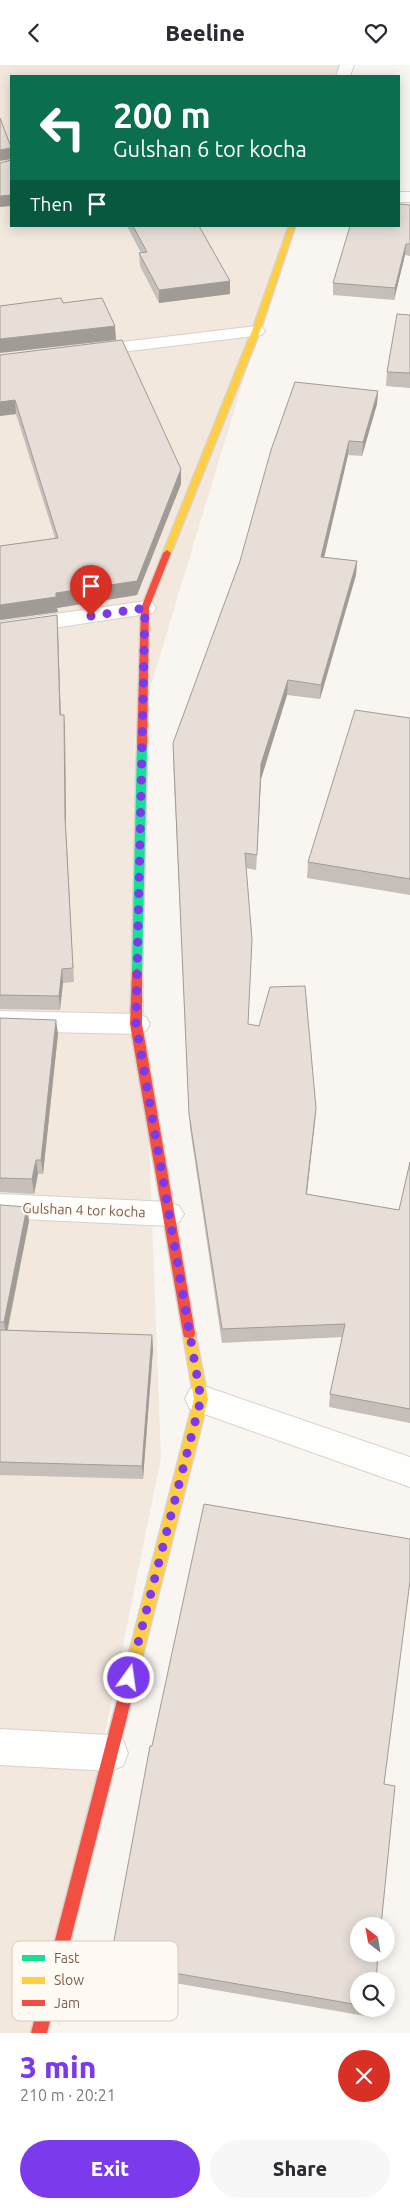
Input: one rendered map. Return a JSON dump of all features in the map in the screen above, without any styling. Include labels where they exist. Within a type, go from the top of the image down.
[{"type":"street","points":[[62,1941],[201,1399],[136,1024],[145,608],[256,331],[292,227]]},
{"type":"street","points":[[69,353],[256,331]]},
{"type":"street","points":[[0,629],[145,608]]},
{"type":"street","points":[[0,1021],[136,1024]]},
{"type":"street","name":"Gulshan 4 tor kocha","points":[[0,1207],[169,1214]]},
{"type":"street","points":[[201,1399],[410,1472]]},
{"type":"street","points":[[0,1747],[110,1753]]},
{"type":"shaded area","points":[[0,65],[343,65],[337,75],[10,75],[10,227],[290,227],[134,741],[161,1458],[63,1941],[12,1941],[12,2021],[46,2021],[44,2033],[0,2033]]},
{"type":"building","points":[[0,118],[10,148],[0,150]]},
{"type":"building","points":[[10,160],[10,195],[0,196],[0,163]]},
{"type":"building","points":[[400,204],[410,205],[410,244],[406,244],[395,288],[333,283],[350,227],[400,227]]},
{"type":"building","points":[[134,227],[200,227],[230,281],[159,290],[139,253],[147,252]]},
{"type":"building","points":[[61,298],[63,303],[102,298],[115,326],[0,339],[0,306]]},
{"type":"building","points":[[397,314],[410,315],[410,373],[387,372]]},
{"type":"building","points":[[122,340],[181,469],[137,581],[56,593],[56,597],[0,605],[0,546],[58,538],[15,400],[0,402],[0,355]]},
{"type":"building","points":[[295,382],[378,391],[363,442],[349,441],[321,557],[357,561],[321,685],[288,680],[261,764],[257,855],[245,853],[252,940],[248,1024],[259,1026],[270,987],[305,986],[316,1108],[306,1194],[399,1210],[410,1162],[410,1409],[330,1394],[345,1324],[222,1329],[189,1114],[173,743],[240,561],[271,450]]},
{"type":"building","points":[[57,615],[60,715],[64,715],[65,817],[73,968],[62,969],[59,996],[0,995],[0,623]]},
{"type":"building","points":[[355,710],[410,718],[410,879],[308,862]]},
{"type":"building","points":[[0,1018],[56,1020],[41,1160],[36,1160],[32,1179],[0,1178]]},
{"type":"building","points":[[0,1205],[27,1207],[4,1322],[0,1322]]},
{"type":"building","points":[[0,1330],[152,1335],[142,1466],[0,1462]]},
{"type":"building","points":[[204,1504],[410,1539],[410,1581],[384,1784],[395,1786],[382,1917],[350,1917],[350,1963],[377,1963],[377,1972],[350,1972],[350,2003],[178,1974],[178,1941],[114,1941],[150,1746],[152,1746]]},
{"type":"traffic: fast","points":[[137,972],[142,746]]},
{"type":"traffic: slow","points":[[167,553],[256,331],[292,227]]},
{"type":"traffic: slow","points":[[125,1697],[201,1399],[189,1333]]},
{"type":"traffic: jam","points":[[142,746],[145,608],[167,553]]},
{"type":"traffic: jam","points":[[137,972],[136,1024],[189,1333]]},
{"type":"traffic: jam","points":[[63,1941],[125,1697]]},
{"type":"traffic: jam","points":[[39,2033],[42,2021]]},
{"type":"route","points":[[91,616],[145,608],[136,1024],[201,1399],[129,1678]]}]
